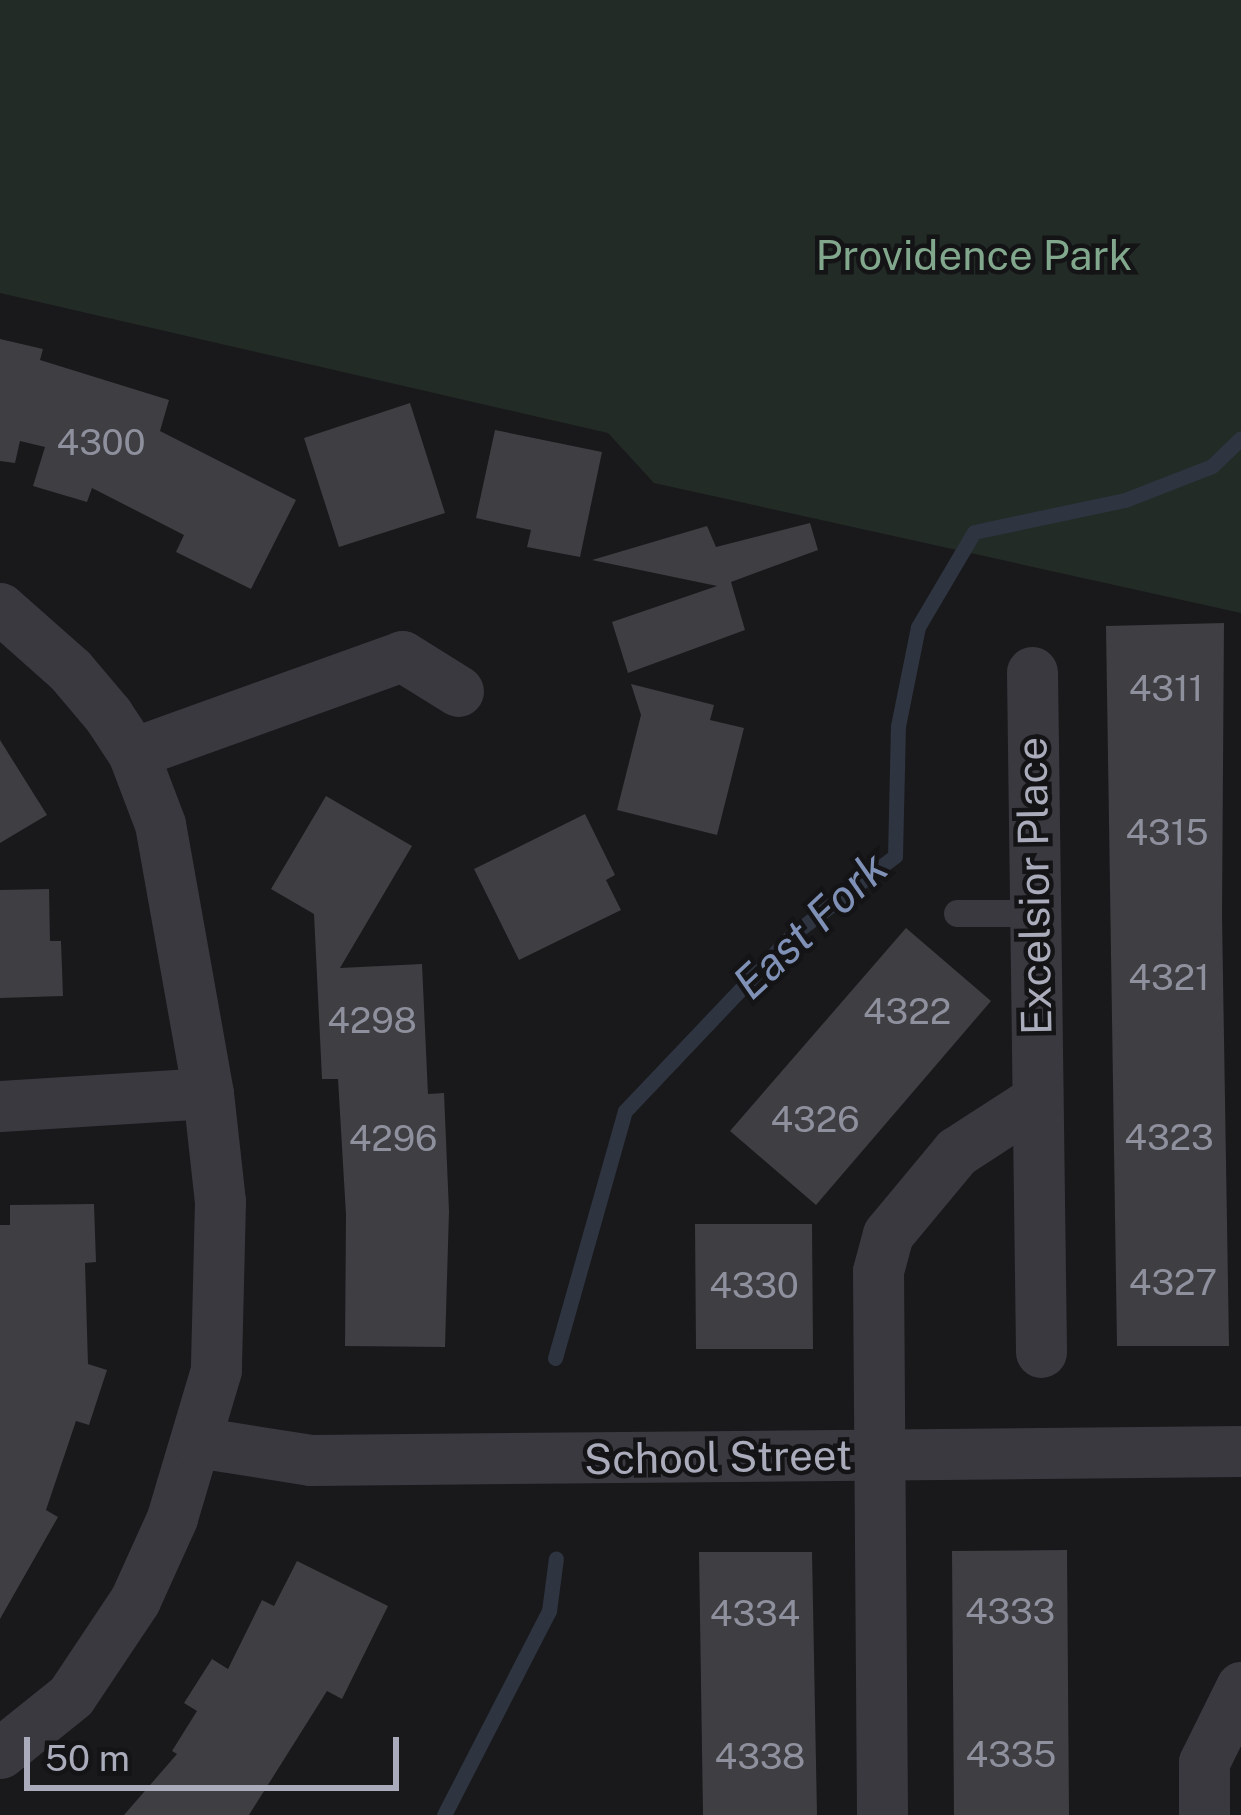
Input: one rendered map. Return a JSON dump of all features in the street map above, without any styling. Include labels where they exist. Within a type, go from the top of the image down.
[{"type":"street","points":[[0,608],[70,670],[134,753],[160,824],[208,1093],[220,1201],[215,1370],[172,1518],[135,1600],[71,1696],[0,1753]]},
{"type":"street","points":[[134,753],[402,656],[458,691]]},
{"type":"street","name":"Excelsior Place","points":[[1032,671],[1041,1352]]},
{"type":"street","points":[[0,1106],[208,1093]]},
{"type":"street","points":[[882,1815],[878,1271],[887,1234],[956,1152],[1036,1100]]},
{"type":"street","name":"School Street","points":[[197,1442],[311,1460],[1241,1451]]},
{"type":"street","points":[[1204,1815],[1204,1762],[1241,1687]]},
{"type":"lane","points":[[957,913],[1034,913]]},
{"type":"green space","name":"Providence Park","points":[[0,0],[1241,0],[1241,613],[654,483],[608,433],[0,293]]},
{"type":"building","points":[[0,339],[43,349],[40,360],[169,400],[160,431],[296,500],[251,589],[176,552],[184,535],[92,488],[87,502],[33,486],[45,447],[20,441],[15,463],[0,461]]},
{"type":"building","points":[[410,403],[445,513],[339,547],[304,438]]},
{"type":"building","points":[[495,430],[602,452],[580,557],[527,547],[531,530],[476,518]]},
{"type":"building","points":[[810,523],[818,550],[731,582],[745,630],[628,673],[612,622],[717,586],[592,560],[707,526],[716,547]]},
{"type":"building","points":[[1224,623],[1222,915],[1229,1346],[1117,1346],[1106,626]]},
{"type":"building","points":[[631,684],[714,705],[710,720],[744,728],[717,835],[617,810],[641,715]]},
{"type":"building","points":[[0,740],[47,815],[0,843]]},
{"type":"building","points":[[326,796],[412,846],[340,968],[422,964],[428,1094],[444,1093],[449,1211],[445,1347],[345,1346],[346,1215],[338,1079],[322,1079],[314,914],[271,889]]},
{"type":"building","points":[[585,814],[615,875],[606,880],[621,910],[519,960],[474,869]]},
{"type":"building","points":[[49,889],[50,941],[61,941],[63,996],[0,998],[0,890]]},
{"type":"building","points":[[906,928],[991,1001],[816,1205],[730,1131]]},
{"type":"building","points":[[94,1204],[96,1262],[85,1263],[88,1364],[107,1370],[89,1425],[76,1421],[46,1510],[58,1517],[0,1619],[0,1225],[10,1225],[10,1205]]},
{"type":"building","points":[[695,1224],[812,1224],[813,1349],[696,1349]]},
{"type":"building","points":[[1067,1550],[1069,1815],[954,1815],[952,1551]]},
{"type":"building","points":[[699,1552],[812,1552],[817,1815],[703,1815]]},
{"type":"building","points":[[297,1561],[388,1606],[342,1699],[327,1691],[249,1815],[124,1815],[177,1754],[172,1751],[197,1711],[184,1703],[212,1659],[228,1669],[262,1600],[274,1606]]},
{"type":"waterway","name":"East Fork","points":[[555,1358],[625,1111],[792,935],[895,856],[898,726],[918,627],[974,532],[1125,500],[1212,466],[1241,438]]},
{"type":"waterway","name":"East Fork","points":[[444,1815],[549,1611],[556,1558]]}]
